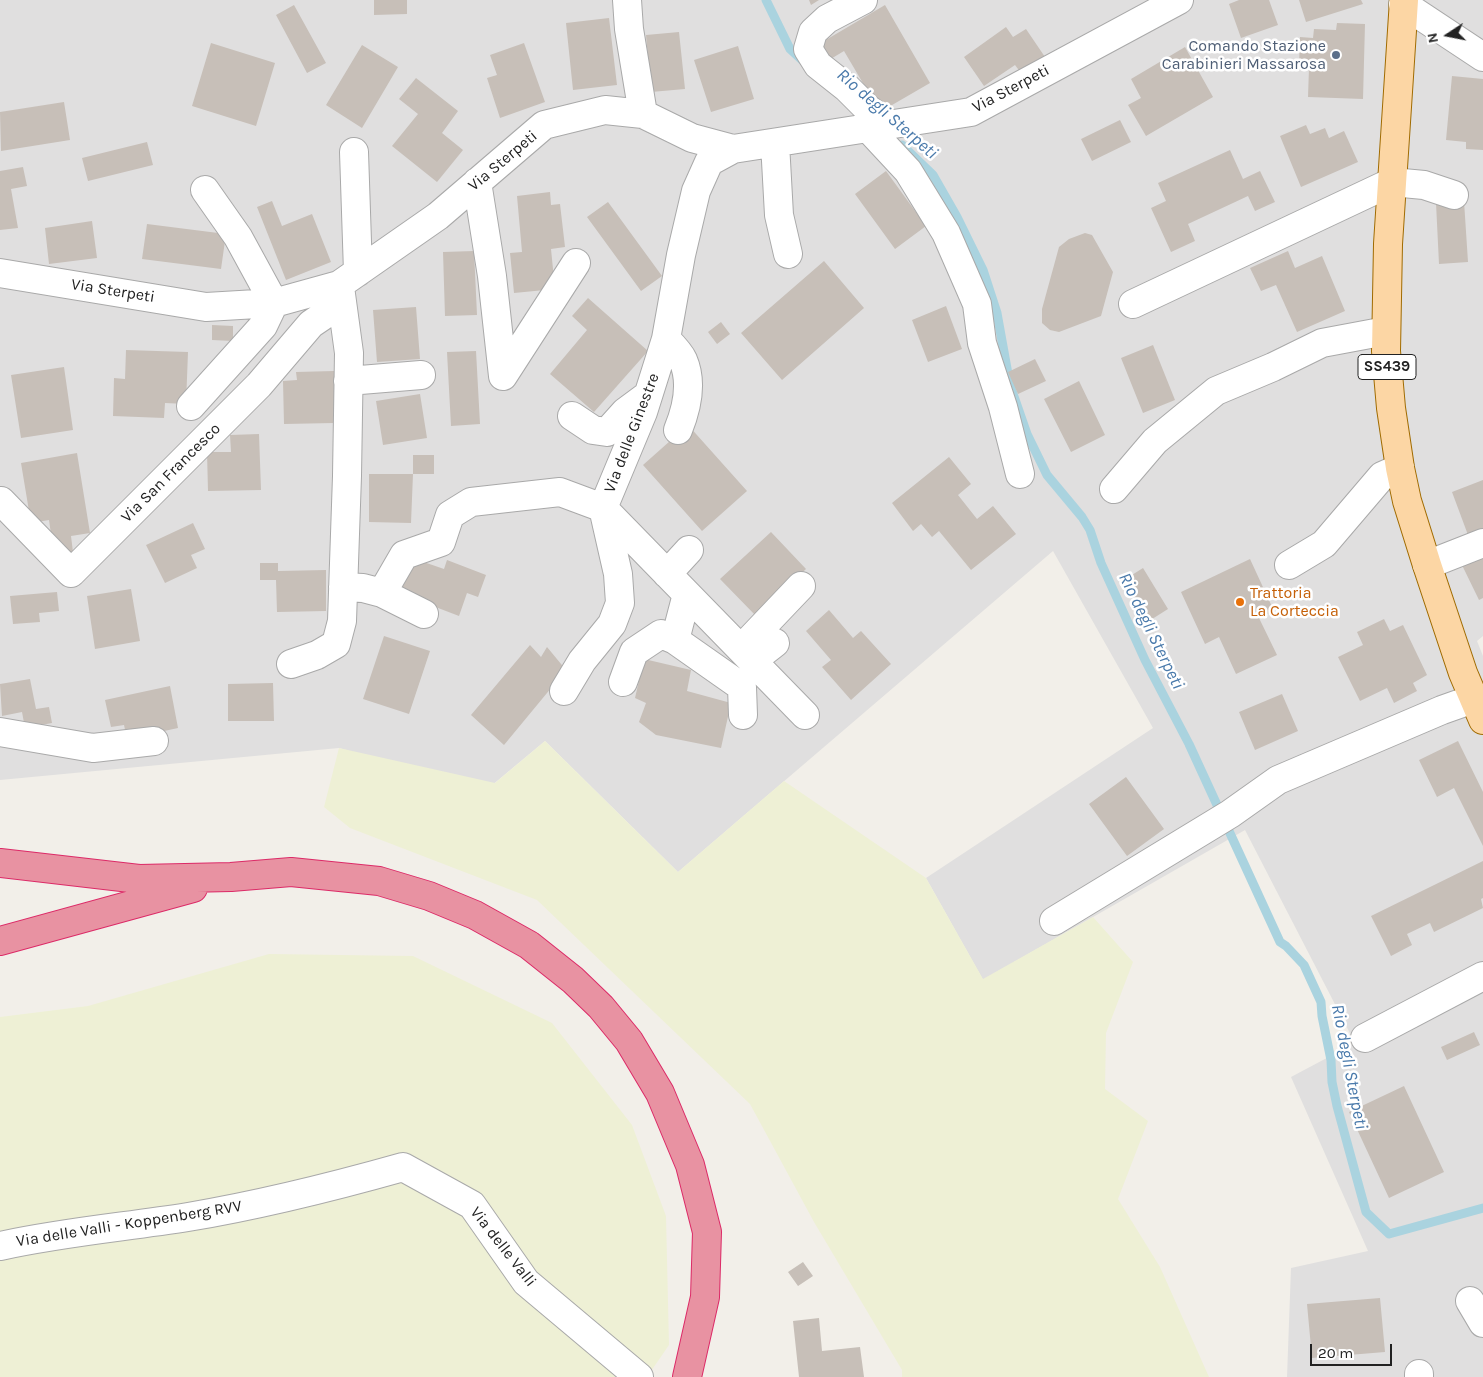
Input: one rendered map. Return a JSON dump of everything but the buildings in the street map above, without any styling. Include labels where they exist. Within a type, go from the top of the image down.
[{"type":"highway","points":[[0,863],[139,878],[231,877],[291,872],[380,881],[429,896],[474,916],[529,946],[573,980],[601,1007],[629,1041],[660,1093],[690,1165],[707,1232],[705,1297],[686,1377]]},
{"type":"highway","points":[[0,942],[231,877]]},
{"type":"main road","name":"SS439","points":[[1403,2],[1392,182],[1386,331],[1391,408],[1407,501],[1427,565],[1478,709]]},
{"type":"street","points":[[627,0],[629,29],[643,114]]},
{"type":"street","points":[[864,0],[827,19],[813,32],[808,49],[818,65],[847,88],[867,108],[946,233],[978,304],[982,343],[1020,474]]},
{"type":"street","name":"Via Sterpeti","points":[[0,273],[206,306],[274,303],[346,286],[438,216],[544,126],[605,110],[643,114],[692,138],[733,149],[971,112],[1177,0]]},
{"type":"street","points":[[1403,2],[1483,57]]},
{"type":"street","points":[[775,143],[779,215],[788,254]]},
{"type":"street","name":"Via delle Ginestre","points":[[733,149],[709,162],[696,191],[681,255],[666,338],[648,395],[603,508],[805,715]]},
{"type":"street","points":[[291,664],[317,655],[336,644],[342,621],[349,353],[346,286],[354,152]]},
{"type":"street","points":[[478,182],[492,276],[503,376],[576,263]]},
{"type":"street","points":[[1133,304],[1392,182],[1424,185],[1454,195]]},
{"type":"street","points":[[191,406],[263,326],[274,303],[238,237],[205,190]]},
{"type":"street","name":"Via San Francesco","points":[[0,507],[71,573],[259,385],[310,324],[346,286]]},
{"type":"street","points":[[1114,489],[1155,441],[1216,391],[1273,367],[1322,343],[1386,331]]},
{"type":"street","points":[[666,338],[683,359],[689,377],[686,409],[678,430]]},
{"type":"street","points":[[348,381],[421,375]]},
{"type":"street","points":[[572,416],[593,430],[607,432],[625,412],[648,395]]},
{"type":"street","points":[[1288,565],[1324,544],[1382,476],[1400,468]]},
{"type":"street","points":[[382,592],[404,555],[441,542],[450,515],[471,502],[560,492],[603,508],[618,574],[620,603],[612,624],[582,661],[564,691]]},
{"type":"street","points":[[1427,565],[1483,543]]},
{"type":"street","points":[[667,574],[689,550]]},
{"type":"street","points":[[746,655],[801,586]]},
{"type":"street","points":[[343,587],[363,588],[382,592],[424,614]]},
{"type":"street","points":[[675,640],[687,594]]},
{"type":"street","points":[[623,682],[634,652],[661,634],[675,640],[742,687],[743,715]]},
{"type":"street","points":[[746,655],[775,643]]},
{"type":"street","points":[[1054,921],[1221,819],[1278,780],[1442,710],[1478,709]]},
{"type":"street","points":[[0,732],[93,748],[154,741]]},
{"type":"street","points":[[1365,1038],[1483,976]]},
{"type":"street","name":"Via delle Valli","points":[[258,1202],[327,1188],[403,1167],[472,1205],[526,1282],[640,1377]]},
{"type":"street","name":"Via delle Valli - Koppenberg RVV","points":[[0,1246],[44,1236],[189,1217],[258,1202]]},
{"type":"shaded area","points":[[0,0],[1483,0],[1483,636],[1477,641],[1483,656],[1483,1377],[1287,1377],[1291,1268],[1368,1251],[1291,1077],[1355,1043],[1245,830],[983,980],[926,878],[1153,728],[1053,551],[678,872],[545,741],[485,791],[339,748],[0,780]]},
{"type":"green space","points":[[545,741],[678,872],[784,781],[926,878],[983,979],[1093,917],[1133,962],[1106,1033],[1105,1089],[1148,1121],[1118,1199],[1160,1267],[1209,1377],[902,1377],[902,1370],[814,1222],[750,1104],[537,900],[350,828],[324,807],[339,748],[495,783]]},
{"type":"green space","points":[[269,954],[413,956],[552,1023],[632,1125],[666,1216],[669,1345],[647,1377],[0,1377],[0,1017],[88,1006]]},
{"type":"waterway","name":"Rio degli Sterpeti","points":[[766,0],[790,49],[803,61]]},
{"type":"waterway","name":"Rio degli Sterpeti","points":[[902,145],[933,175],[957,217],[983,270],[997,313],[1010,385],[1027,434],[1047,475],[1082,517],[1090,530],[1101,563],[1145,660],[1189,744],[1280,942],[1304,965],[1321,1002],[1337,1106],[1366,1212],[1389,1234],[1483,1208]]},
{"type":"place","name":"Comando Stazione Carabinieri Massarosa","points":[[1336,55]]},
{"type":"place","name":"Trattoria La Corteccia","points":[[1240,602]]}]
